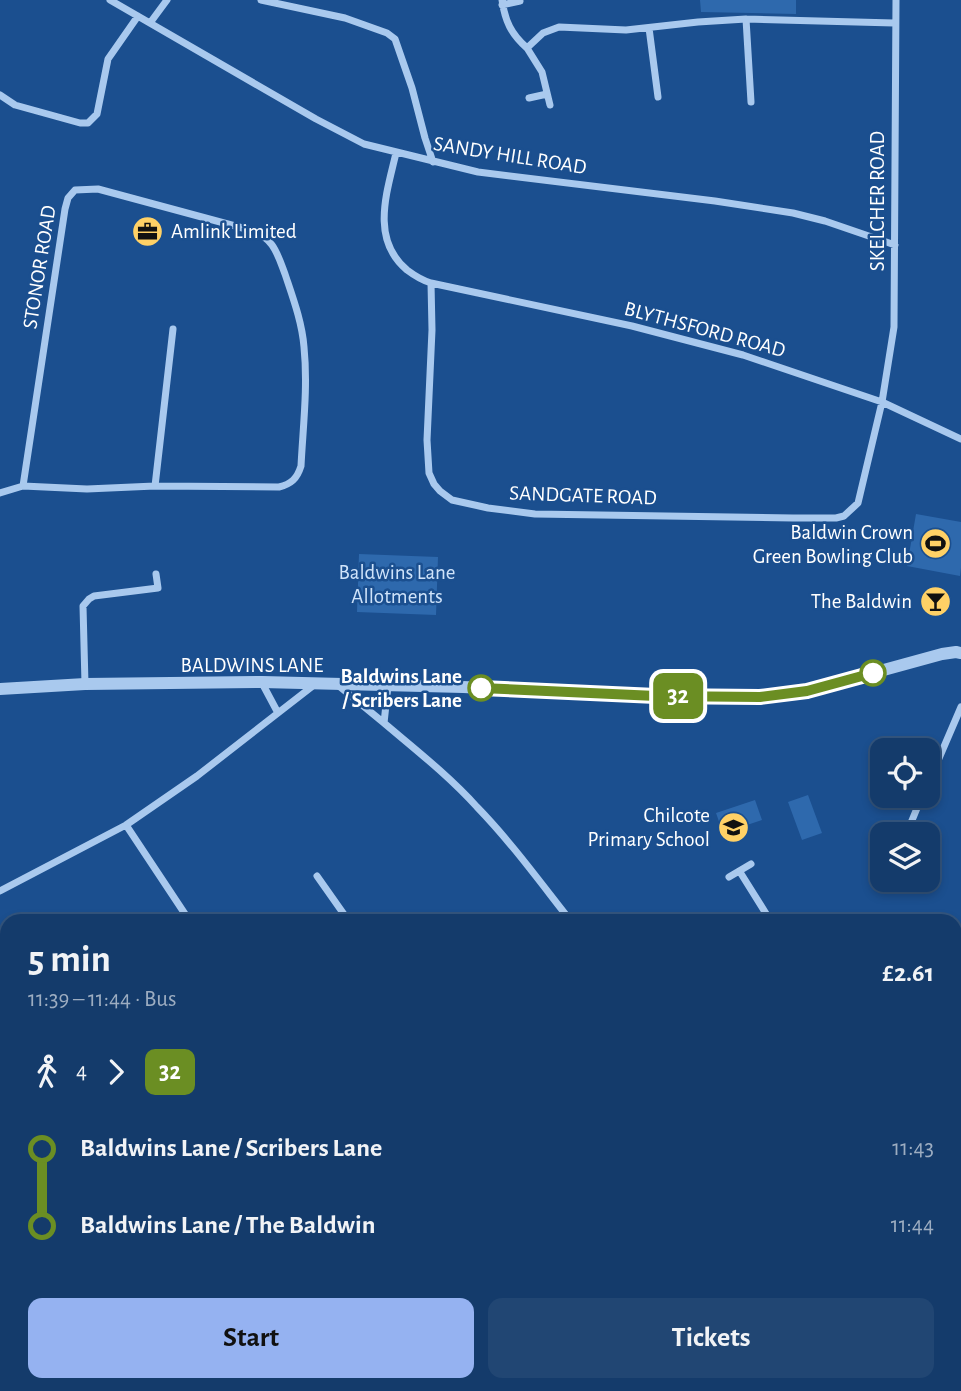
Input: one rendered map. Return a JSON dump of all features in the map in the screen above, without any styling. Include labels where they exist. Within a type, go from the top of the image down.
[{"type":"street","name":"SANDY HILL ROAD","points":[[110,0],[364,144],[478,172],[793,212],[895,246]]},
{"type":"street","points":[[149,23],[167,0]]},
{"type":"street","points":[[261,0],[345,18],[387,33],[396,39],[433,162]]},
{"type":"street","name":"SKELCHER ROAD","points":[[882,402],[894,327],[895,0]]},
{"type":"street","points":[[520,1],[502,2],[504,14],[514,36],[527,48],[542,72],[550,105]]},
{"type":"street","points":[[0,95],[15,105],[88,123],[97,114],[108,59],[138,16]]},
{"type":"street","points":[[527,48],[543,33],[559,27],[626,30],[746,19],[894,23]]},
{"type":"street","points":[[746,19],[751,102]]},
{"type":"street","points":[[649,28],[658,97]]},
{"type":"street","points":[[529,98],[547,94]]},
{"type":"street","points":[[396,153],[383,208],[386,237],[401,265],[422,281],[430,283]]},
{"type":"street","name":"STONOR ROAD","points":[[0,493],[23,486],[88,489],[155,486],[279,488],[294,480],[301,466],[304,347],[297,310],[277,253],[269,240],[261,233],[98,189],[75,190],[68,198],[65,209],[23,486]]},
{"type":"street","name":"SANDGATE ROAD","points":[[430,283],[432,330],[427,440],[429,473],[440,491],[452,500],[466,504],[535,514],[836,518],[844,516],[858,503],[882,402]]},
{"type":"street","name":"BLYTHSFORD ROAD","points":[[430,283],[632,326],[743,355],[882,402],[961,439]]},
{"type":"street","points":[[155,486],[173,329]]},
{"type":"street","points":[[85,684],[83,606],[94,596],[158,588],[156,574]]},
{"type":"street","name":"BALDWINS LANE","points":[[0,689],[85,684],[262,682],[463,687],[656,696],[760,697],[807,691],[942,654],[961,653]]},
{"type":"street","points":[[262,682],[278,713]]},
{"type":"street","points":[[337,684],[445,775],[477,806],[565,914]]},
{"type":"street","points":[[0,891],[126,825],[197,776],[315,685]]},
{"type":"street","points":[[384,723],[388,686]]},
{"type":"street","points":[[940,756],[961,707]]},
{"type":"street","points":[[126,825],[185,914]]},
{"type":"street","points":[[729,877],[751,864]]},
{"type":"street","points":[[740,872],[766,914]]},
{"type":"street","points":[[317,876],[344,914]]},
{"type":"green space","points":[[700,0],[796,0],[796,14],[701,12]]},
{"type":"green space","name":"Baldwin Crown Green Bowling Club","points":[[916,514],[961,522],[960,576],[907,566]]},
{"type":"green space","name":"Baldwins Lane Allotments","points":[[359,554],[438,557],[436,615],[357,612]]},
{"type":"green space","points":[[808,795],[822,833],[802,840],[788,802]]},
{"type":"green space","points":[[755,800],[762,820],[723,833],[716,813]]},
{"type":"bus line","name":"32","points":[[481,688],[656,696],[760,697],[807,691],[873,673]]},
{"type":"place","name":"Amlink Limited","points":[[148,231]]},
{"type":"place","name":"Baldwin Crown Green Bowling Club","points":[[936,544]]},
{"type":"place","name":"The Baldwin","points":[[935,601]]},
{"type":"place","name":"Baldwins Lane / Scribers Lane","points":[[481,688]]},
{"type":"place","name":"Chilcote Primary School","points":[[733,827]]}]
